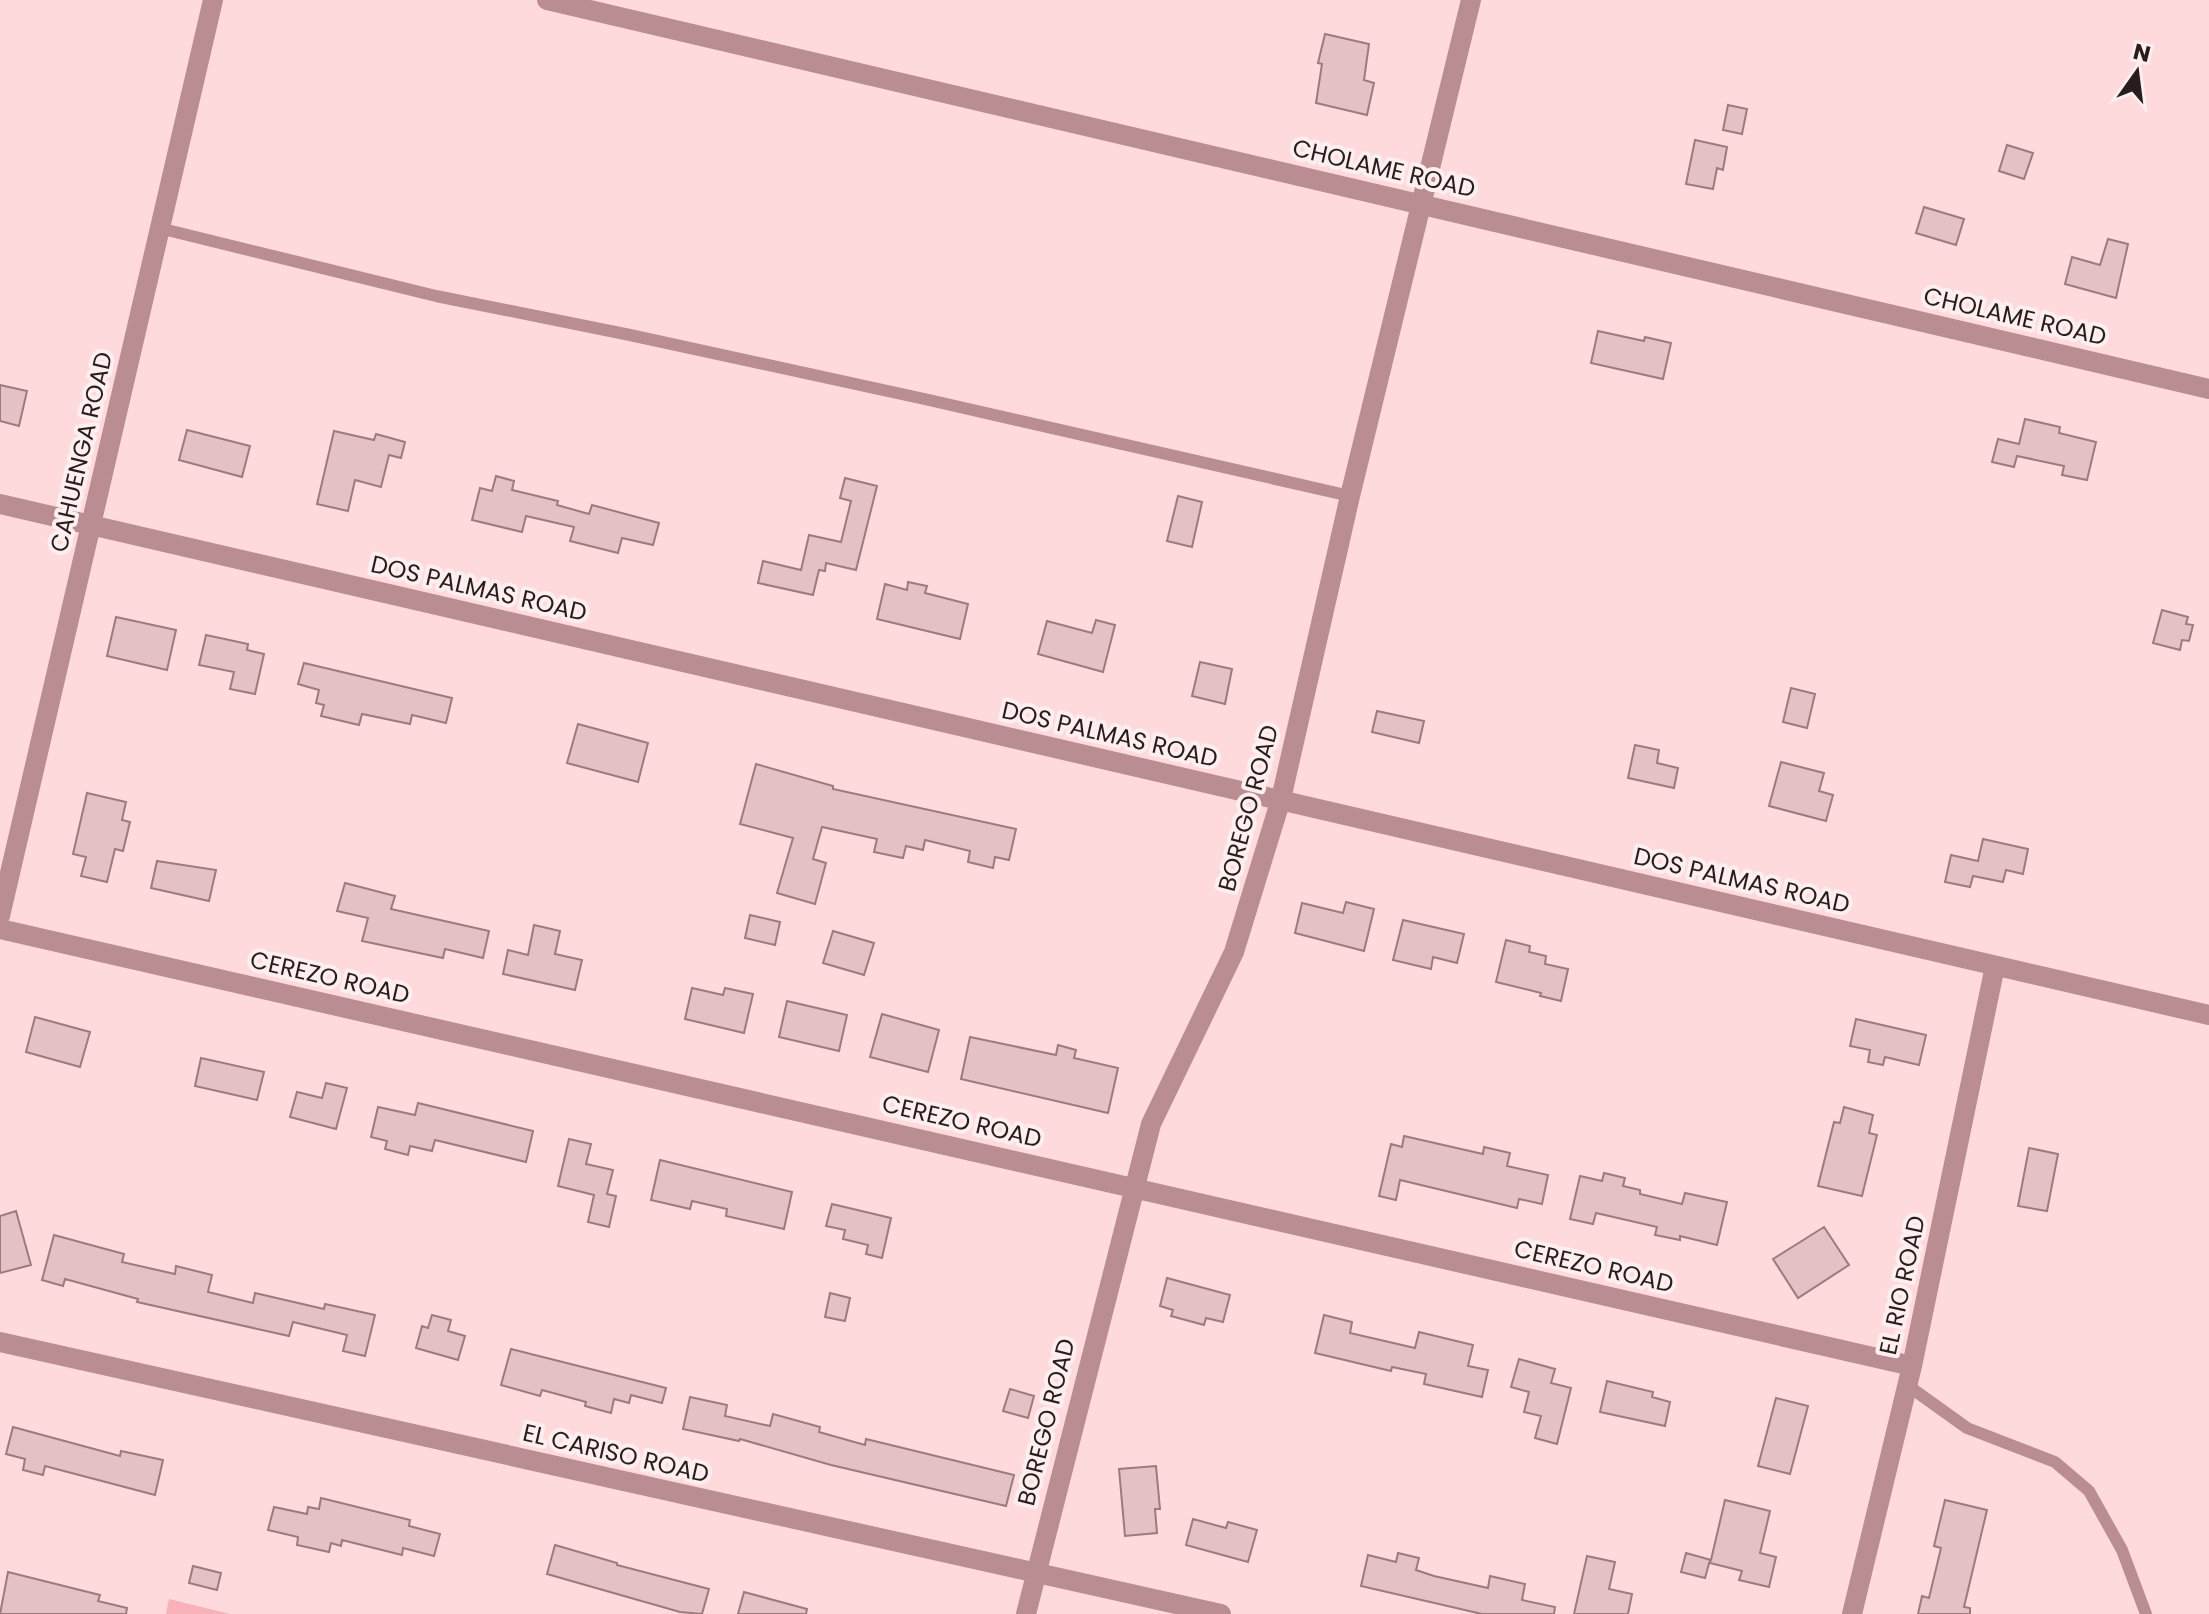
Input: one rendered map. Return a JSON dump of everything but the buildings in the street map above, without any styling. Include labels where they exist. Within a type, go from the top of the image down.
[{"type":"street","name":"CAHUENGA ROAD","points":[[0,916],[213,0]]},
{"type":"street","name":"CHOLAME ROAD","points":[[547,0],[2209,389]]},
{"type":"street","name":"BOREGO ROAD","points":[[1026,1614],[1151,1124],[1234,952],[1281,799],[1350,496],[1471,0]]},
{"type":"street","name":"DOS PALMAS ROAD","points":[[0,504],[2209,1015]]},
{"type":"street","name":"CEREZO ROAD","points":[[0,929],[1133,1186],[1909,1376]]},
{"type":"street","name":"EL RIO ROAD","points":[[1852,1614],[1909,1376],[1995,966]]},
{"type":"street","name":"EL CARISO ROAD","points":[[0,1342],[1221,1614]]},
{"type":"lane","points":[[159,228],[436,296],[764,364],[1350,496]]},
{"type":"lane","points":[[1909,1376],[1967,1428],[2055,1462],[2089,1491],[2122,1550],[2146,1614]]},
{"type":"shaded area","points":[[169,1599],[230,1614],[166,1614]]}]
